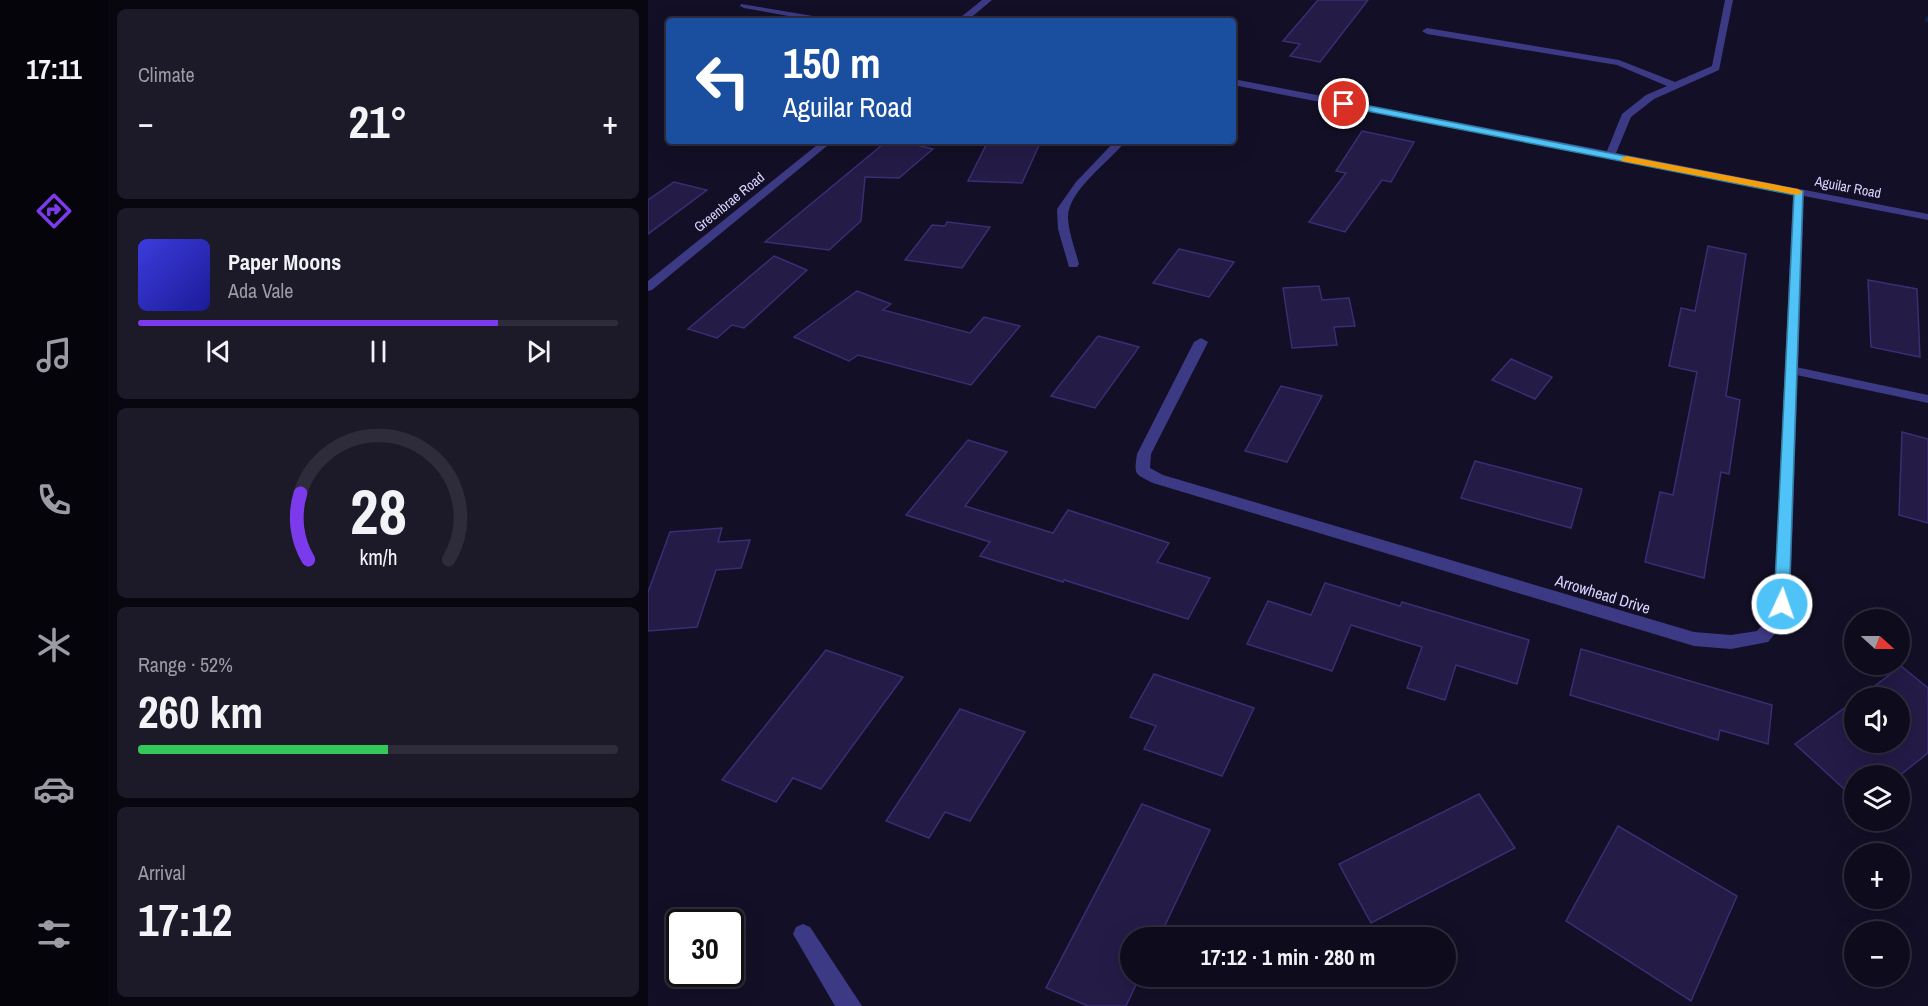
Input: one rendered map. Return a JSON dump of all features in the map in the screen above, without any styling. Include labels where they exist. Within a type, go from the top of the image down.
[{"type":"street","points":[[965,18],[988,0]]},
{"type":"street","points":[[1610,156],[1626,116],[1650,98],[1716,68],[1729,0]]},
{"type":"street","points":[[1427,31],[1619,63],[1676,86]]},
{"type":"street","name":"Aguilar Road","points":[[1236,83],[1928,217]]},
{"type":"street","name":"Greenbrae Road","points":[[648,287],[824,144]]},
{"type":"street","points":[[1073,264],[1064,224],[1063,208],[1118,144]]},
{"type":"street","name":"Arrowhead Drive","points":[[1201,342],[1144,454],[1142,471],[1158,479],[1682,636],[1731,642],[1762,637],[1781,614],[1799,193]]},
{"type":"street","points":[[803,934],[843,999],[851,1006]]},
{"type":"lane","points":[[744,6],[814,18]]},
{"type":"lane","points":[[1791,370],[1928,399]]},
{"type":"building","points":[[1318,0],[1368,0],[1320,62],[1290,56],[1300,44],[1283,41]]},
{"type":"building","points":[[1362,131],[1414,142],[1391,182],[1382,180],[1345,232],[1309,222],[1346,173],[1336,171]]},
{"type":"building","points":[[883,144],[912,144],[933,149],[899,178],[865,177],[861,221],[829,250],[765,242]]},
{"type":"building","points":[[986,144],[1040,144],[1022,183],[968,181]]},
{"type":"building","points":[[674,182],[707,190],[648,234],[648,200]]},
{"type":"building","points":[[947,222],[990,227],[962,268],[905,260],[932,225],[945,226]]},
{"type":"building","points":[[1708,246],[1746,254],[1726,396],[1740,400],[1729,474],[1721,472],[1704,578],[1645,562],[1660,492],[1673,495],[1697,372],[1669,366],[1681,308],[1695,311]]},
{"type":"building","points":[[1179,249],[1234,262],[1209,297],[1153,283]]},
{"type":"building","points":[[774,256],[807,270],[744,328],[732,325],[717,338],[688,329]]},
{"type":"building","points":[[1868,280],[1917,289],[1920,357],[1871,347]]},
{"type":"building","points":[[1319,286],[1322,300],[1349,298],[1355,326],[1334,327],[1337,345],[1292,348],[1283,288]]},
{"type":"building","points":[[857,291],[891,304],[883,310],[970,333],[984,317],[1020,326],[971,385],[858,355],[849,361],[794,337]]},
{"type":"building","points":[[1098,336],[1139,347],[1095,408],[1051,396]]},
{"type":"building","points":[[1511,359],[1552,377],[1535,399],[1492,380]]},
{"type":"building","points":[[1281,386],[1322,396],[1287,462],[1245,451]]},
{"type":"building","points":[[1902,432],[1928,439],[1928,523],[1899,515]]},
{"type":"building","points":[[968,440],[1007,452],[965,506],[1053,533],[1068,510],[1169,543],[1157,562],[1210,578],[1188,619],[980,556],[990,542],[906,515]]},
{"type":"building","points":[[1475,461],[1582,489],[1571,528],[1461,498]]},
{"type":"building","points":[[722,528],[718,542],[750,540],[741,568],[716,570],[697,627],[648,631],[648,592],[670,532]]},
{"type":"building","points":[[1325,583],[1400,606],[1402,602],[1529,640],[1517,684],[1456,665],[1445,700],[1407,688],[1422,647],[1351,625],[1332,671],[1247,644],[1268,601],[1311,615]]},
{"type":"building","points":[[1581,649],[1772,705],[1768,744],[1720,730],[1718,740],[1570,695]]},
{"type":"building","points":[[826,650],[903,677],[821,789],[793,778],[776,802],[722,780]]},
{"type":"building","points":[[1910,673],[1928,688],[1928,753],[1910,767],[1910,765],[1844,765],[1844,789],[1795,744],[1844,708],[1844,753],[1910,753],[1910,687],[1873,687],[1889,675]]},
{"type":"building","points":[[1154,674],[1254,708],[1222,776],[1144,749],[1156,726],[1130,717]]},
{"type":"building","points":[[960,709],[1025,732],[970,821],[945,812],[929,838],[886,821]]},
{"type":"building","points":[[1479,794],[1515,848],[1371,923],[1339,864]]},
{"type":"building","points":[[1142,804],[1210,830],[1164,927],[1120,927],[1120,987],[1135,987],[1126,1006],[1088,1006],[1046,988]]},
{"type":"building","points":[[1618,826],[1737,896],[1691,1001],[1566,921]]},
{"type":"slow traffic","points":[[1626,159],[1798,192]]},
{"type":"route","points":[[1344,104],[1799,193],[1782,604]]}]
